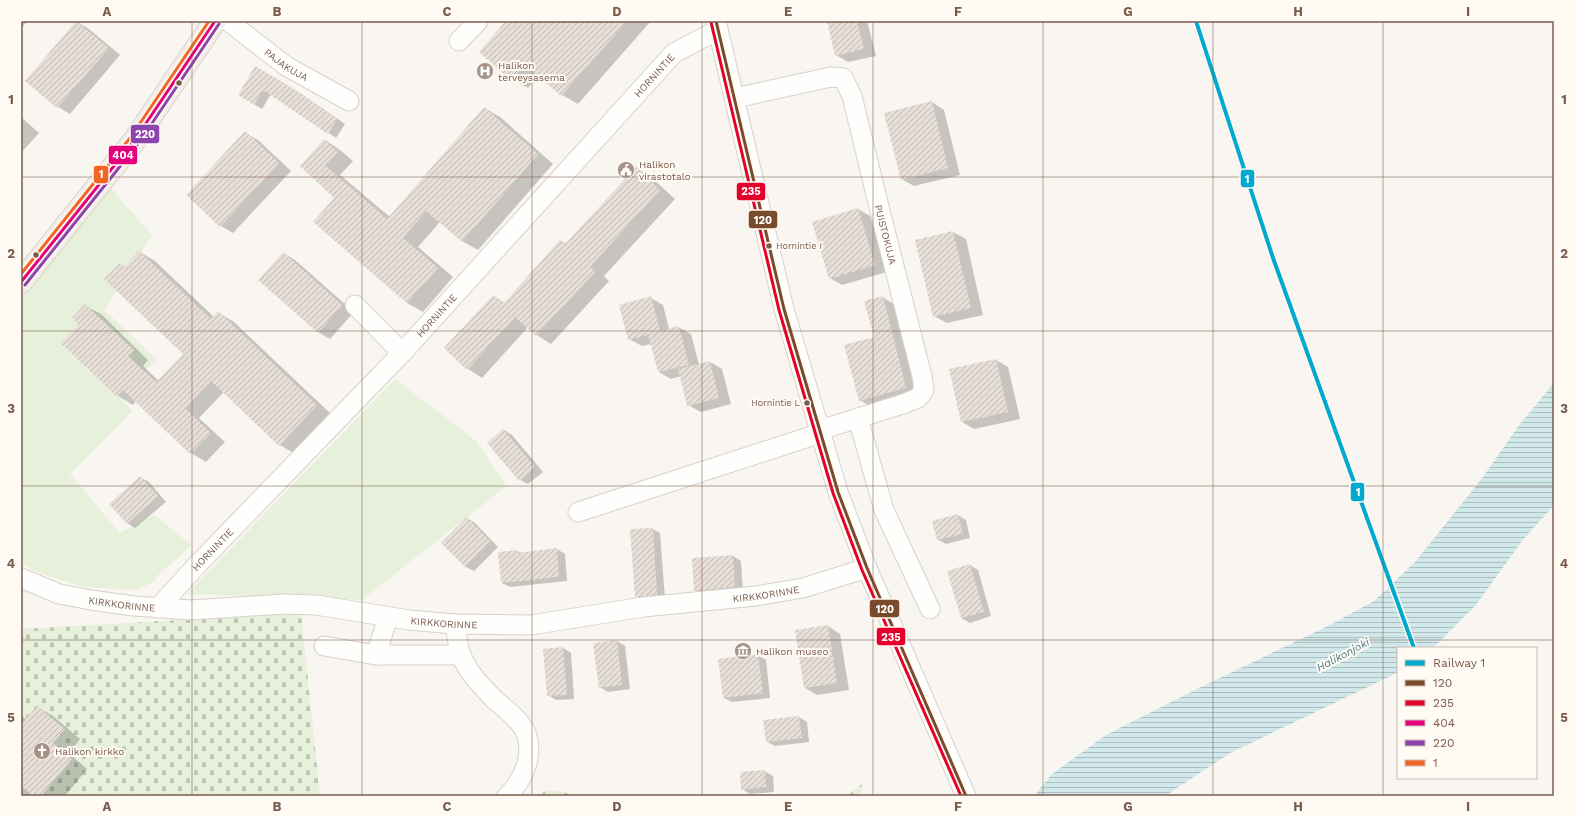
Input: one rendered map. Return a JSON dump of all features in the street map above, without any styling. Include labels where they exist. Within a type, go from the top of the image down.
[{"type":"main road","points":[[21,282],[134,141],[215,21]]},
{"type":"street","name":"PAJAKUJA","points":[[228,21],[286,66],[349,102]]},
{"type":"street","points":[[459,41],[478,21]]},
{"type":"street","points":[[717,26],[784,309],[838,492],[867,568],[966,796]]},
{"type":"street","name":"HORNINTIE","points":[[158,608],[198,564],[402,353],[514,227],[674,53],[717,26]]},
{"type":"street","name":"PUISTOKUJA","points":[[578,512],[918,398],[924,390],[922,376],[852,96],[843,78],[831,77],[735,98]]},
{"type":"street","points":[[355,305],[402,353]]},
{"type":"street","points":[[858,418],[884,510],[930,609]]},
{"type":"street","name":"KIRKKORINNE","points":[[21,578],[59,594],[91,600],[158,608],[192,610],[284,604],[310,605],[388,617],[455,624],[531,625],[643,607],[756,596],[803,588],[867,568]]},
{"type":"street","points":[[376,655],[388,617]]},
{"type":"street","points":[[455,624],[460,655],[477,681],[516,717],[526,732],[529,748],[526,766],[517,785],[506,796]]},
{"type":"street","points":[[324,646],[376,655],[460,655]]},
{"type":"green space","points":[[110,188],[152,235],[104,310],[157,360],[118,396],[132,411],[70,474],[120,533],[154,515],[192,545],[159,574],[155,581],[137,590],[83,587],[36,572],[21,562],[21,295]]},
{"type":"green space","points":[[395,379],[476,441],[506,486],[362,600],[187,594]]},
{"type":"green space","points":[[301,613],[320,796],[21,796],[21,629]]},
{"type":"green space","points":[[862,784],[861,796],[846,796]]},
{"type":"green space","points":[[548,790],[587,796],[535,796]]},
{"type":"water","name":"Halikonjoki","points":[[1554,383],[1554,505],[1522,541],[1476,605],[1436,645],[1433,647],[1397,647],[1397,673],[1395,674],[1230,753],[1165,796],[1034,796],[1052,774],[1106,735],[1330,625],[1374,601],[1415,562],[1480,481],[1520,424]]},
{"type":"building","points":[[76,21],[109,48],[57,108],[25,81]]},
{"type":"building","points":[[506,21],[627,21],[561,96],[525,64],[511,80],[479,52]]},
{"type":"building","points":[[827,21],[857,21],[864,49],[835,56]]},
{"type":"building","points":[[255,66],[291,87],[337,119],[328,134],[263,90],[254,105],[238,95]]},
{"type":"building","points":[[932,101],[948,168],[901,180],[884,113]]},
{"type":"building","points":[[484,107],[538,154],[462,242],[426,211],[403,238],[438,268],[407,303],[313,222],[334,198],[300,166],[324,139],[338,152],[325,165],[387,219]]},
{"type":"building","points":[[245,131],[279,163],[220,227],[186,195]]},
{"type":"building","points":[[636,167],[660,190],[590,267],[595,272],[536,336],[515,317],[467,370],[444,348],[493,295],[504,303],[560,240],[565,244]]},
{"type":"building","points":[[858,208],[875,265],[829,279],[812,222]]},
{"type":"building","points":[[953,231],[971,308],[933,317],[915,240]]},
{"type":"building","points":[[139,251],[211,319],[218,311],[317,405],[279,446],[211,381],[185,408],[211,433],[190,454],[123,390],[117,397],[61,343],[79,325],[72,318],[85,304],[134,350],[128,356],[156,382],[183,354],[104,279],[120,263],[124,267]]},
{"type":"building","points":[[283,252],[342,305],[318,333],[258,280]]},
{"type":"building","points":[[651,296],[660,331],[679,326],[689,365],[658,372],[648,335],[628,340],[619,305]]},
{"type":"building","points":[[883,296],[906,388],[859,401],[844,345],[874,337],[864,301]]},
{"type":"building","points":[[996,359],[1008,412],[961,422],[949,369]]},
{"type":"building","points":[[710,361],[719,398],[687,406],[678,369]]},
{"type":"building","points":[[503,429],[535,467],[519,481],[487,443]]},
{"type":"building","points":[[140,476],[158,496],[127,524],[109,504]]},
{"type":"building","points":[[958,514],[963,534],[937,540],[932,521]]},
{"type":"building","points":[[467,517],[491,542],[465,567],[441,543]]},
{"type":"building","points":[[653,528],[657,595],[635,597],[630,529]]},
{"type":"building","points":[[557,548],[559,577],[501,583],[498,552],[517,550],[518,553]]},
{"type":"building","points":[[733,555],[735,587],[694,591],[692,558]]},
{"type":"building","points":[[970,564],[984,612],[961,618],[947,571]]},
{"type":"building","points":[[828,625],[837,683],[804,688],[795,630]]},
{"type":"building","points":[[617,640],[622,685],[599,688],[593,643]]},
{"type":"building","points":[[563,647],[567,695],[547,696],[543,649]]},
{"type":"building","points":[[758,654],[763,693],[723,698],[718,659]]},
{"type":"building","name":"Halikon kirkko","points":[[37,706],[65,729],[53,743],[72,759],[41,796],[33,796],[21,786],[21,725]]},
{"type":"building","points":[[799,716],[802,738],[766,742],[763,720]]},
{"type":"building","points":[[765,770],[766,787],[741,790],[740,772]]},
{"type":"rail line","name":"1","points":[[1196,21],[1273,258],[1414,647]]},
{"type":"transit line","name":"1","points":[[21,274],[130,138],[209,21]]},
{"type":"transit line","name":"404","points":[[21,282],[134,141],[215,21]]},
{"type":"transit line","name":"120","points":[[716,21],[784,309],[838,492],[867,568],[966,796]]},
{"type":"transit line","name":"235","points":[[711,22],[779,310],[833,493],[862,570],[961,796]]},
{"type":"transit line","name":"220","points":[[25,285],[138,144],[219,24]]},
{"type":"place","name":"Halikon terveysasema","points":[[485,71]]},
{"type":"place","name":"Halikon virastotalo","points":[[626,170]]},
{"type":"place","name":"Hornintie I","points":[[769,246]]},
{"type":"place","name":"Hornintie L","points":[[807,403]]},
{"type":"place","name":"Halikon museo","points":[[743,651]]},
{"type":"place","name":"Halikon kirkko","points":[[42,751]]}]
